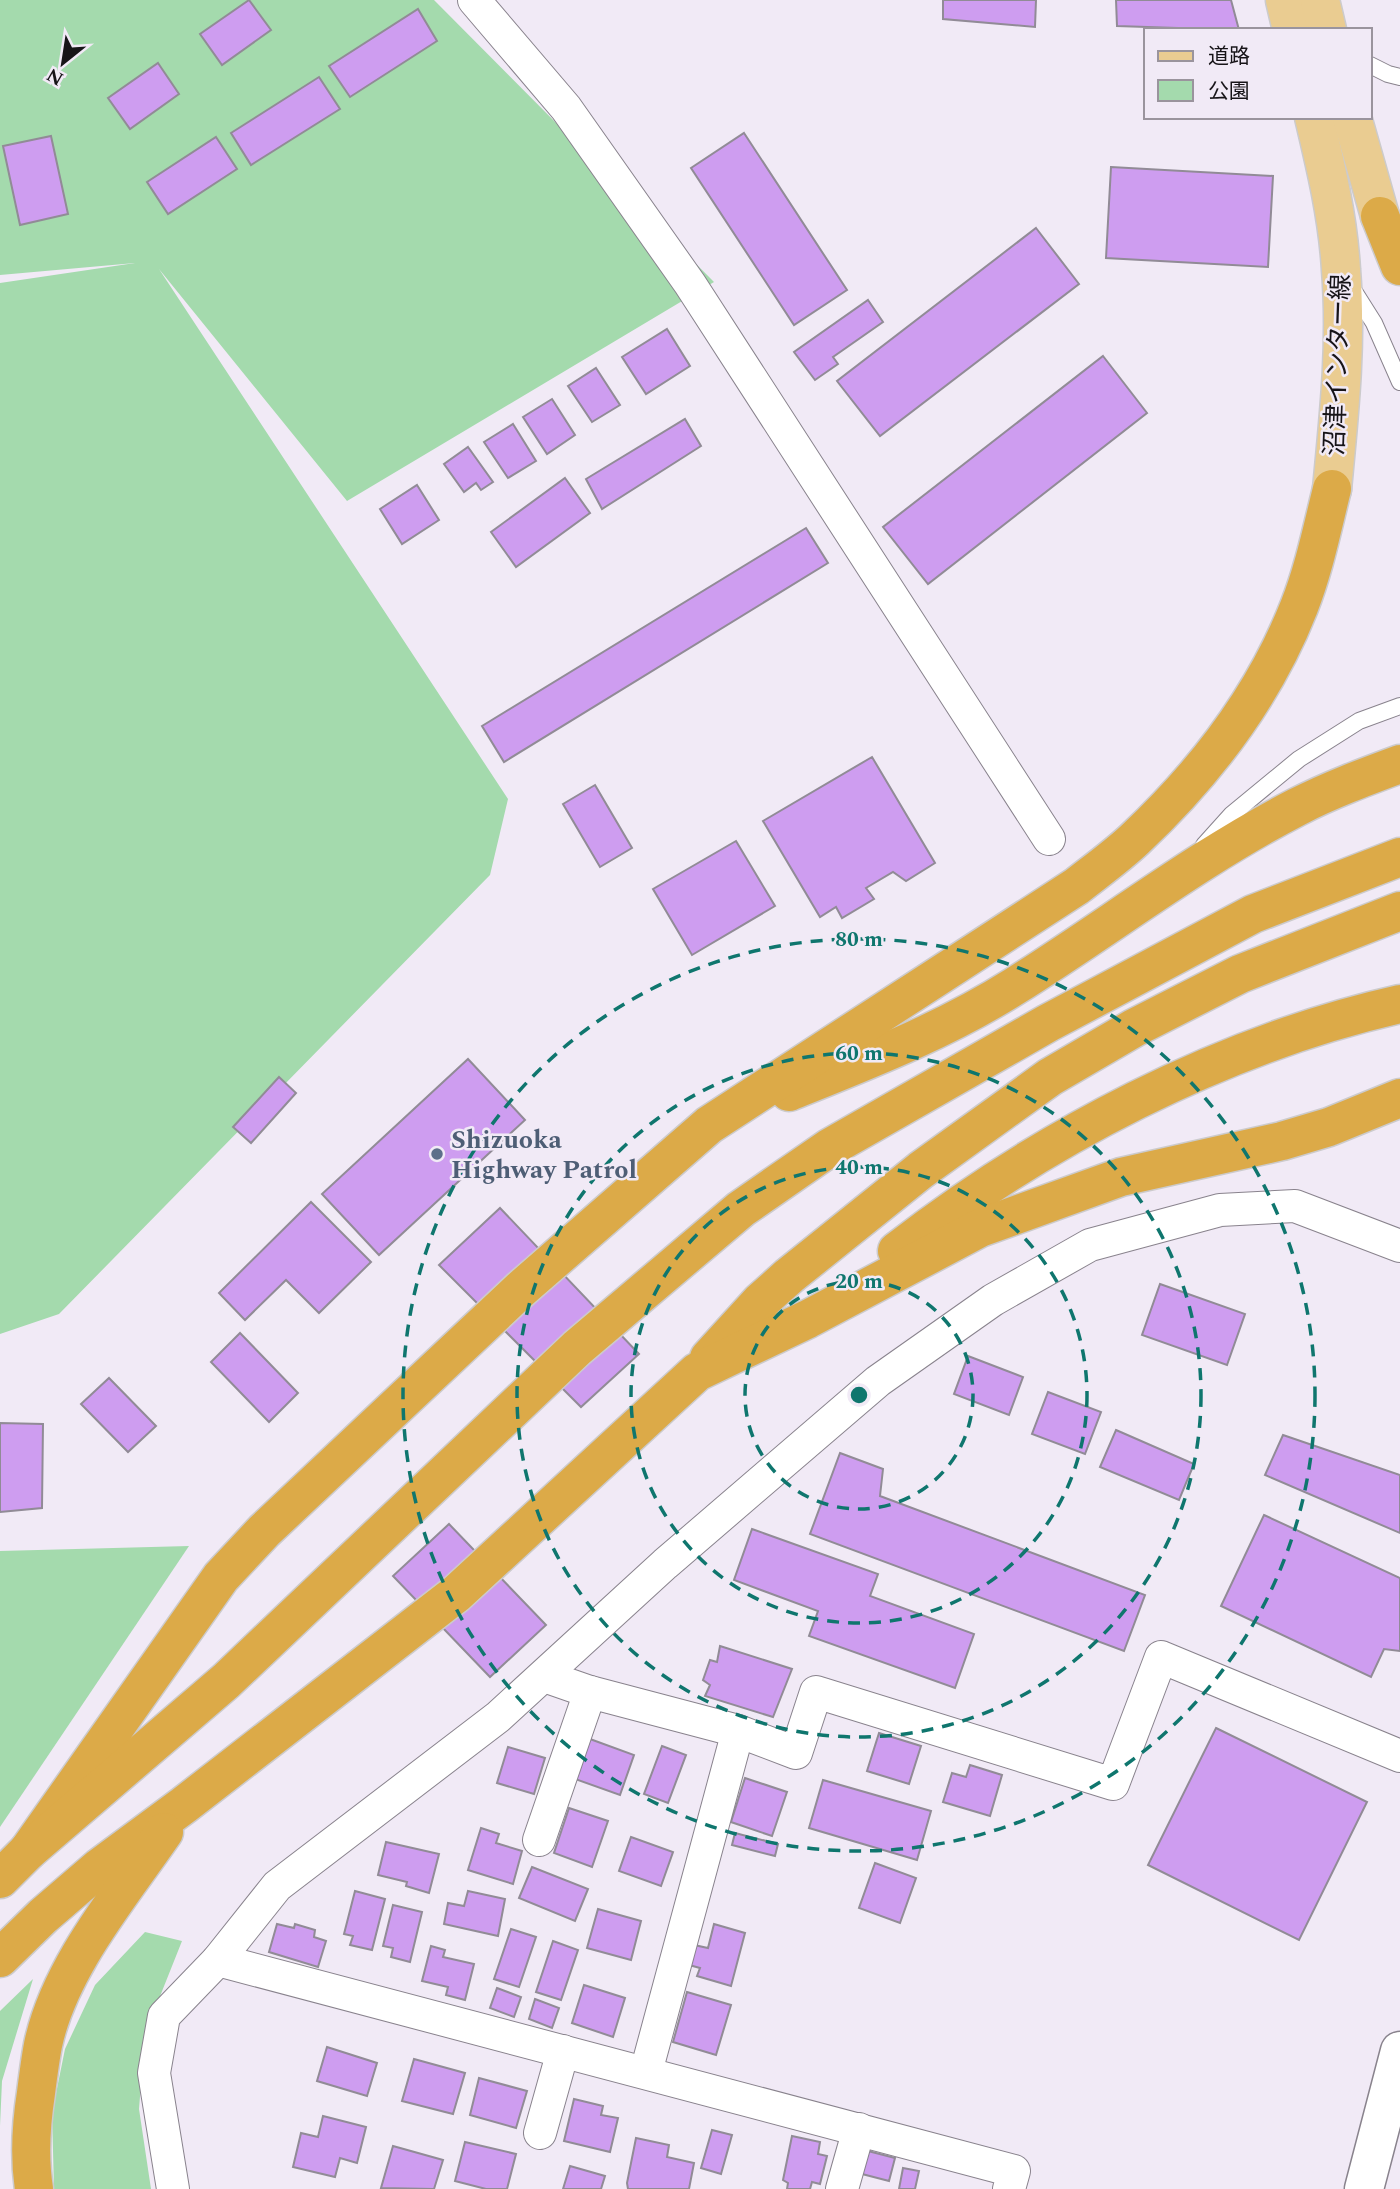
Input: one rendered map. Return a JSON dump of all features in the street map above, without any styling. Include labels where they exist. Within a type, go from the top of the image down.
[{"type":"highway","points":[[1380,216],[1400,266]]},
{"type":"highway","points":[[28,1851],[221,1577],[264,1531],[521,1289],[709,1125],[1077,886],[1133,842],[1182,793],[1219,748],[1251,700],[1278,651],[1307,582],[1332,489]]},
{"type":"highway","points":[[709,1125],[941,1028],[1013,988],[1241,838],[1298,806],[1358,779],[1400,764]]},
{"type":"highway","points":[[0,1879],[28,1851],[226,1681],[577,1348],[741,1209],[829,1148],[1060,1016],[1253,914],[1400,857]]},
{"type":"highway","points":[[0,1958],[43,1916],[100,1867],[456,1594],[697,1372],[760,1302],[921,1170],[1050,1077],[1134,1028],[1240,974],[1400,911]]},
{"type":"highway","points":[[808,1319],[936,1220],[1093,1124],[1172,1083],[1240,1054],[1314,1026],[1400,1004]]},
{"type":"highway","points":[[697,1372],[808,1319],[980,1228],[1121,1177],[1282,1141],[1329,1127],[1400,1098]]},
{"type":"highway","points":[[34,2189],[29,2161],[43,2043],[62,1990],[88,1942],[184,1805]]},
{"type":"main road","points":[[1285,0],[1319,22]]},
{"type":"main road","name":"沼津インター線","points":[[1314,119],[1337,225],[1342,271],[1343,344],[1332,489]]},
{"type":"main road","points":[[1353,119],[1380,216]]},
{"type":"main road","points":[[1364,2189],[1400,2050]]},
{"type":"street","points":[[474,0],[566,108],[690,284],[1049,839]]},
{"type":"street","points":[[1337,225],[1380,216]]},
{"type":"street","points":[[173,2189],[154,2073],[164,2016],[218,1960],[277,1886],[498,1717],[665,1564],[878,1381],[993,1300],[1090,1244],[1220,1210],[1295,1206],[1400,1247]]},
{"type":"street","points":[[544,1676],[590,1692],[738,1731],[796,1753],[816,1692],[1113,1784],[1161,1657],[1400,1756]]},
{"type":"street","points":[[539,1840],[590,1692]]},
{"type":"street","points":[[646,2072],[738,1731]]},
{"type":"street","points":[[218,1960],[1014,2171],[1009,2189]]},
{"type":"street","points":[[540,2133],[563,2051]]},
{"type":"street","points":[[842,2189],[859,2129]]},
{"type":"lane","points":[[1372,66],[1400,77]]},
{"type":"lane","points":[[1342,271],[1374,323],[1400,382]]},
{"type":"lane","points":[[1167,886],[1231,815],[1299,759],[1359,721],[1400,706]]},
{"type":"green space","points":[[0,0],[434,0],[714,282],[347,501],[159,269],[508,799],[490,875],[59,1314],[0,1334],[0,283],[135,263],[0,275]]},
{"type":"green space","points":[[189,1546],[0,1827],[0,1551]]},
{"type":"green space","points":[[145,1932],[182,1941],[145,2034],[139,2109],[151,2189],[54,2189],[52,2113],[65,2049],[95,1985]]},
{"type":"green space","points":[[33,1979],[2,2081],[0,2126],[0,2011]]},
{"type":"building","points":[[249,0],[271,30],[222,65],[200,34]]},
{"type":"building","points":[[943,0],[1036,0],[1035,27],[943,19]]},
{"type":"building","points":[[1116,0],[1231,0],[1238,28],[1178,28],[1117,26]]},
{"type":"building","points":[[418,9],[437,41],[350,97],[329,66]]},
{"type":"building","points":[[158,63],[179,94],[130,129],[108,98]]},
{"type":"building","points":[[319,77],[340,109],[251,165],[231,133]]},
{"type":"building","points":[[744,133],[847,290],[794,325],[691,168]]},
{"type":"building","points":[[51,136],[68,214],[20,225],[3,146]]},
{"type":"building","points":[[216,137],[237,169],[168,214],[147,182]]},
{"type":"building","points":[[1111,167],[1273,176],[1268,267],[1106,258]]},
{"type":"building","points":[[1036,228],[1079,284],[880,436],[837,381]]},
{"type":"building","points":[[868,300],[883,322],[833,357],[838,364],[815,380],[794,352]]},
{"type":"building","points":[[667,329],[690,366],[646,394],[622,357]]},
{"type":"building","points":[[1103,356],[1147,413],[928,584],[883,527]]},
{"type":"building","points":[[596,368],[620,405],[592,422],[568,386]]},
{"type":"building","points":[[552,399],[575,435],[547,454],[523,417]]},
{"type":"building","points":[[685,419],[701,446],[602,509],[586,479]]},
{"type":"building","points":[[513,424],[536,461],[508,478],[484,442]]},
{"type":"building","points":[[468,447],[493,482],[481,490],[476,483],[464,492],[444,464]]},
{"type":"building","points":[[565,478],[590,513],[516,567],[491,532]]},
{"type":"building","points":[[417,485],[439,520],[402,544],[380,509]]},
{"type":"building","points":[[806,528],[828,563],[504,762],[482,726]]},
{"type":"building","points":[[872,757],[935,863],[906,881],[893,872],[866,888],[874,899],[842,918],[836,907],[820,917],[763,821]]},
{"type":"building","points":[[595,785],[632,848],[600,867],[563,804]]},
{"type":"building","points":[[736,841],[775,906],[692,955],[653,889]]},
{"type":"building","points":[[468,1059],[525,1120],[379,1255],[322,1194]]},
{"type":"building","points":[[279,1077],[296,1093],[251,1143],[233,1127]]},
{"type":"building","points":[[311,1202],[371,1262],[319,1313],[286,1280],[245,1320],[219,1293]]},
{"type":"building","points":[[500,1208],[639,1354],[581,1407],[439,1265]]},
{"type":"building","points":[[1160,1284],[1245,1314],[1227,1365],[1142,1335]]},
{"type":"building","points":[[240,1333],[298,1393],[269,1422],[211,1362]]},
{"type":"building","points":[[968,1356],[1023,1377],[1009,1415],[954,1394]]},
{"type":"building","points":[[109,1378],[156,1426],[128,1452],[81,1404]]},
{"type":"building","points":[[1048,1392],[1101,1412],[1085,1454],[1032,1434]]},
{"type":"building","points":[[0,1423],[43,1424],[42,1508],[0,1512]]},
{"type":"building","points":[[1116,1430],[1194,1464],[1179,1500],[1100,1467]]},
{"type":"building","points":[[1283,1435],[1400,1475],[1400,1533],[1265,1475]]},
{"type":"building","points":[[840,1453],[883,1469],[880,1496],[1145,1595],[1124,1651],[810,1534]]},
{"type":"building","points":[[1264,1515],[1400,1578],[1400,1651],[1384,1649],[1371,1677],[1221,1606]]},
{"type":"building","points":[[449,1524],[546,1625],[490,1677],[393,1576]]},
{"type":"building","points":[[752,1529],[878,1574],[870,1596],[974,1634],[955,1688],[809,1636],[818,1611],[734,1580]]},
{"type":"building","points":[[720,1646],[792,1669],[773,1717],[705,1696],[710,1685],[703,1680],[710,1660],[717,1662]]},
{"type":"building","points":[[1216,1728],[1367,1802],[1299,1940],[1148,1865]]},
{"type":"building","points":[[879,1733],[921,1746],[909,1784],[867,1771]]},
{"type":"building","points":[[590,1739],[634,1755],[620,1795],[575,1779]]},
{"type":"building","points":[[662,1746],[686,1755],[668,1803],[644,1794]]},
{"type":"building","points":[[508,1747],[545,1758],[534,1794],[497,1783]]},
{"type":"building","points":[[970,1765],[1002,1775],[990,1816],[943,1802],[952,1773],[966,1777]]},
{"type":"building","points":[[745,1778],[787,1792],[772,1836],[731,1822]]},
{"type":"building","points":[[823,1780],[931,1811],[917,1860],[809,1828]]},
{"type":"building","points":[[569,1808],[608,1821],[592,1867],[554,1853]]},
{"type":"building","points":[[481,1828],[499,1834],[496,1843],[522,1851],[513,1884],[468,1870]]},
{"type":"building","points":[[735,1833],[778,1844],[775,1856],[732,1845]]},
{"type":"building","points":[[631,1837],[673,1852],[661,1886],[619,1871]]},
{"type":"building","points":[[386,1842],[439,1854],[429,1893],[406,1886],[407,1882],[378,1875]]},
{"type":"building","points":[[875,1863],[916,1878],[900,1923],[859,1908]]},
{"type":"building","points":[[532,1867],[588,1889],[575,1921],[519,1898]]},
{"type":"building","points":[[355,1891],[385,1899],[372,1950],[350,1945],[353,1936],[344,1934]]},
{"type":"building","points":[[468,1891],[505,1899],[498,1936],[444,1924],[448,1903],[464,1906]]},
{"type":"building","points":[[393,1905],[422,1912],[410,1962],[391,1957],[393,1948],[383,1946]]},
{"type":"building","points":[[598,1909],[641,1921],[631,1960],[587,1948]]},
{"type":"building","points":[[277,1924],[294,1928],[295,1924],[315,1930],[314,1937],[326,1941],[318,1967],[269,1952]]},
{"type":"building","points":[[714,1924],[745,1933],[731,1986],[697,1976],[700,1968],[689,1965],[694,1945],[708,1948]]},
{"type":"building","points":[[511,1929],[536,1937],[519,1987],[494,1979]]},
{"type":"building","points":[[553,1941],[578,1950],[561,2000],[536,1992]]},
{"type":"building","points":[[431,1946],[445,1950],[443,1957],[474,1964],[465,2000],[446,1995],[448,1987],[422,1981]]},
{"type":"building","points":[[584,1985],[625,1998],[613,2037],[572,2023]]},
{"type":"building","points":[[497,1988],[521,1997],[514,2017],[490,2008]]},
{"type":"building","points":[[687,1992],[731,2005],[716,2055],[673,2042]]},
{"type":"building","points":[[535,1999],[559,2008],[552,2028],[529,2019]]},
{"type":"building","points":[[327,2047],[377,2063],[367,2096],[317,2081]]},
{"type":"building","points":[[414,2059],[465,2073],[453,2114],[402,2101]]},
{"type":"building","points":[[479,2078],[527,2091],[516,2128],[470,2115]]},
{"type":"building","points":[[574,2099],[603,2106],[601,2115],[618,2118],[610,2152],[564,2141]]},
{"type":"building","points":[[323,2116],[366,2127],[357,2163],[340,2158],[335,2177],[293,2167],[301,2133],[318,2137]]},
{"type":"building","points":[[712,2130],[732,2135],[721,2174],[701,2168]]},
{"type":"building","points":[[792,2136],[820,2142],[818,2154],[827,2156],[820,2184],[812,2182],[810,2189],[787,2189],[788,2183],[783,2180]]},
{"type":"building","points":[[636,2138],[669,2145],[667,2157],[694,2163],[689,2189],[628,2189]]},
{"type":"building","points":[[465,2142],[516,2154],[507,2189],[486,2189],[455,2181]]},
{"type":"building","points":[[393,2146],[443,2160],[434,2189],[381,2188]]},
{"type":"building","points":[[868,2151],[895,2158],[889,2181],[862,2174]]},
{"type":"building","points":[[570,2166],[605,2176],[601,2189],[563,2189]]},
{"type":"building","points":[[903,2168],[919,2171],[915,2189],[899,2189]]},
{"type":"place","name":"Shizuoka Highway Patrol","points":[[437,1154]]}]
